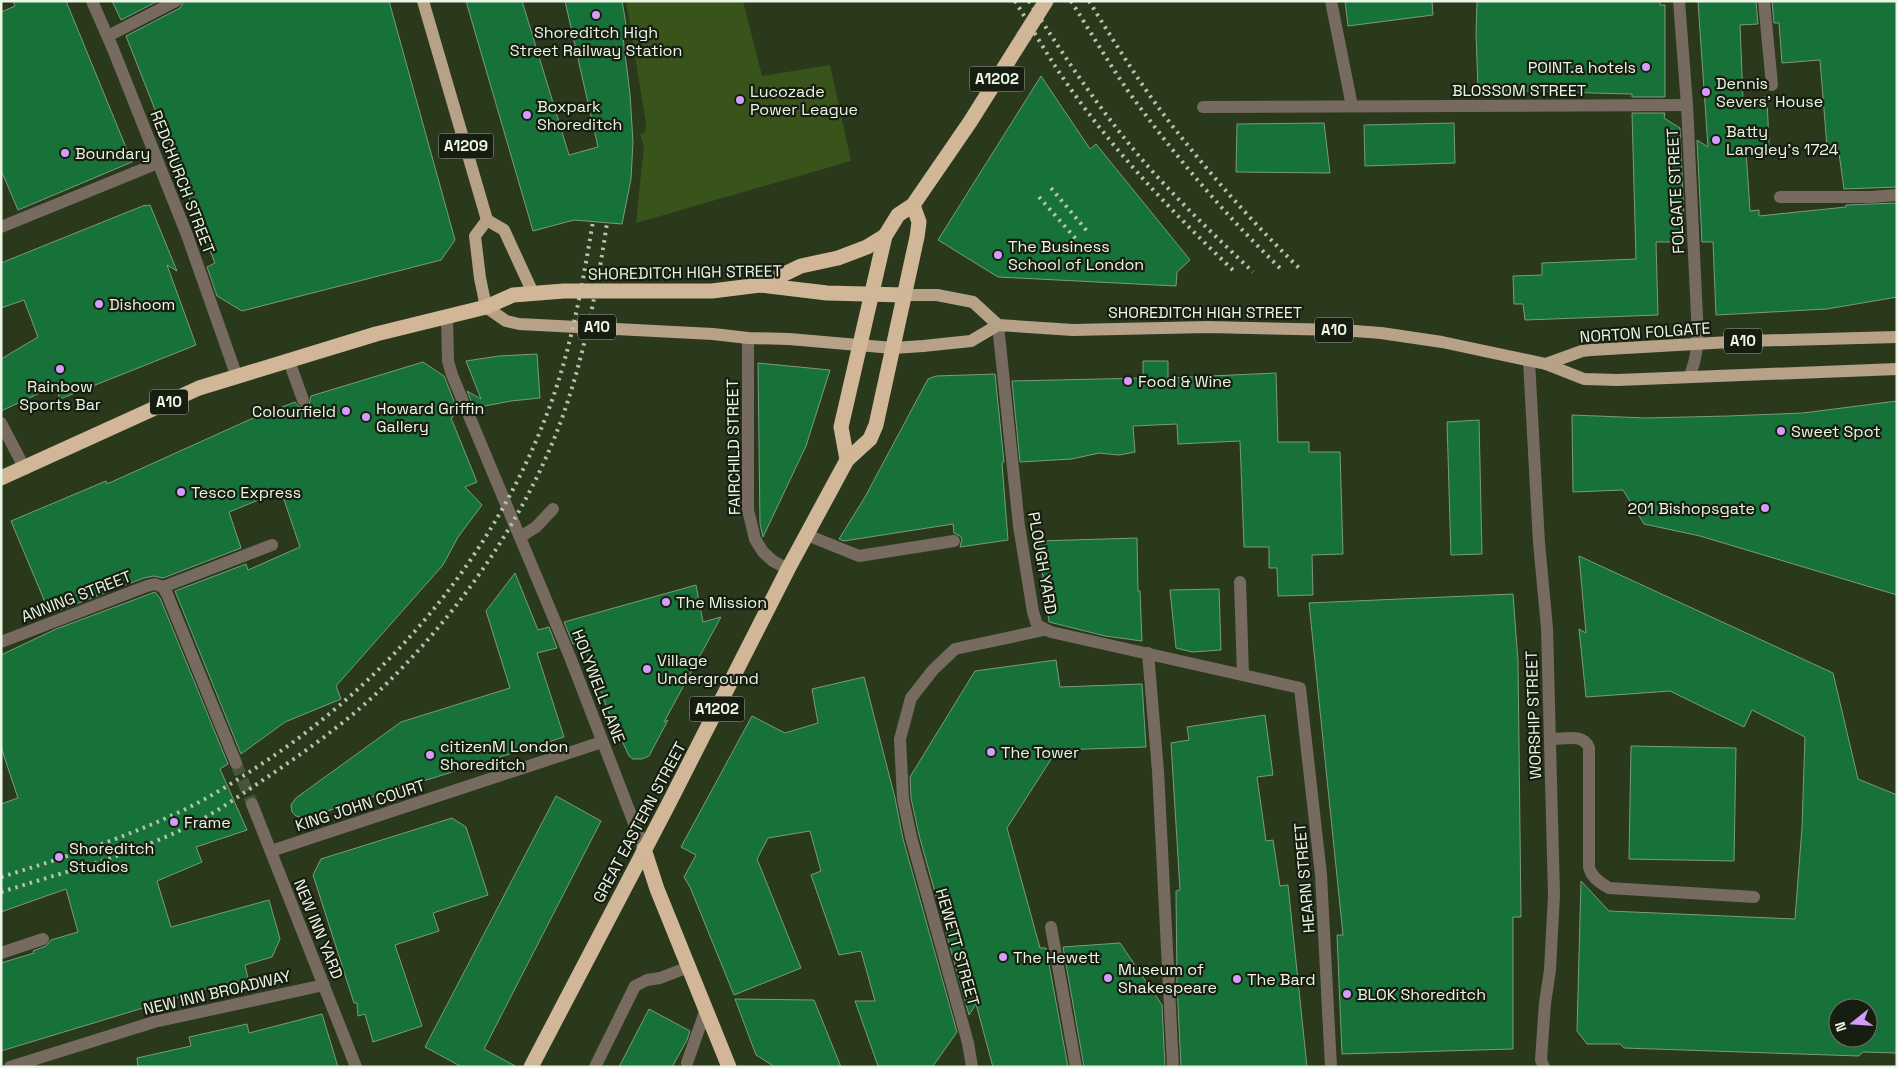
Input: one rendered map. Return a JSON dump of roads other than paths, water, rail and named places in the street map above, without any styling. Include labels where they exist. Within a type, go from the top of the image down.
[{"type":"highway","name":"A1202","points":[[847,460],[841,426],[849,399],[858,346],[885,236],[898,215],[913,206],[970,122],[1046,1]]},
{"type":"highway","name":"A1202","points":[[893,348],[919,222],[913,206]]},
{"type":"highway","name":"A1202","points":[[760,285],[802,266],[838,258],[866,247],[885,236]]},
{"type":"highway","name":"SHOREDITCH HIGH STREET","points":[[1,478],[25,469],[199,388],[376,334],[486,307],[513,295],[533,293],[712,291],[760,285],[811,292],[904,295]]},
{"type":"highway","name":"GREAT EASTERN STREET","points":[[531,1067],[668,805],[788,569],[808,536],[847,460],[870,439],[876,425],[893,348]]},
{"type":"highway","name":"HOLYWELL LANE","points":[[644,849],[657,889],[729,1067]]},
{"type":"main road","name":"A1209","points":[[422,1],[487,220]]},
{"type":"main road","points":[[486,307],[475,236],[487,220],[504,230],[533,293]]},
{"type":"main road","name":"SHOREDITCH HIGH STREET","points":[[904,295],[937,296],[973,302],[998,325],[1073,330],[1208,327],[1342,330],[1381,333],[1442,342],[1496,352],[1529,361]]},
{"type":"main road","name":"A10","points":[[486,307],[506,321],[519,324],[675,331],[748,338],[789,338],[893,348],[971,341],[998,325]]},
{"type":"main road","name":"NORTON FOLGATE","points":[[1546,364],[1576,353],[1591,350],[1747,341],[1897,337]]},
{"type":"main road","name":"A10","points":[[1529,361],[1546,364],[1584,379],[1618,380],[1897,369]]},
{"type":"street","name":"REDCHURCH STREET","points":[[92,1],[108,36],[187,235],[237,377]]},
{"type":"street","points":[[108,36],[176,1]]},
{"type":"street","points":[[1331,1],[1352,106]]},
{"type":"street","name":"FOLGATE STREET","points":[[1679,1],[1687,106],[1698,344],[1695,364],[1689,377]]},
{"type":"street","points":[[1764,1],[1772,85]]},
{"type":"street","name":"BLOSSOM STREET","points":[[1204,107],[1687,106]]},
{"type":"street","points":[[1,227],[158,163]]},
{"type":"street","points":[[1780,197],[1897,196]]},
{"type":"street","name":"HOLYWELL LANE","points":[[447,317],[448,361],[452,375],[570,657],[644,849]]},
{"type":"street","name":"PLOUGH YARD","points":[[998,325],[1019,526],[1033,612],[1037,625],[1044,630],[1072,636],[1128,654],[1148,653],[1300,688]]},
{"type":"street","name":"FAIRCHILD STREET","points":[[748,338],[748,510],[755,539],[763,552],[773,561],[788,569]]},
{"type":"street","points":[[290,361],[303,400]]},
{"type":"street","name":"WORSHIP STREET","points":[[1529,361],[1547,628],[1551,739],[1554,895],[1550,970],[1545,1003],[1541,1060],[1544,1067]]},
{"type":"street","points":[[1,422],[25,469]]},
{"type":"street","points":[[520,537],[536,526],[553,509]]},
{"type":"street","points":[[808,536],[859,556],[954,541]]},
{"type":"street","name":"ANNING STREET","points":[[1,642],[147,586],[155,584],[163,587],[272,546]]},
{"type":"street","points":[[1240,582],[1243,675]]},
{"type":"street","points":[[163,587],[168,594],[236,763]]},
{"type":"street","name":"HEWETT STREET","points":[[972,1067],[968,1043],[911,837],[903,799],[900,739],[911,698],[933,670],[956,649],[1044,630]]},
{"type":"street","points":[[1148,653],[1158,771],[1172,1067]]},
{"type":"street","name":"HEARN STREET","points":[[1300,688],[1321,875],[1332,1067]]},
{"type":"street","points":[[1551,739],[1582,739],[1587,741],[1589,748],[1589,867],[1590,872],[1596,879],[1609,888],[1754,896]]},
{"type":"street","name":"KING JOHN COURT","points":[[271,851],[602,742]]},
{"type":"street","name":"NEW INN YARD","points":[[252,804],[356,1067]]},
{"type":"street","points":[[1052,927],[1076,1067]]},
{"type":"street","points":[[1,953],[43,938]]},
{"type":"street","points":[[594,1067],[635,986],[647,980],[660,978],[689,967]]},
{"type":"street","name":"NEW INN BROADWAY","points":[[10,1067],[154,1022],[324,984]]},
{"type":"street","points":[[687,1062],[706,1009]]},
{"type":"tunnel","points":[[236,763],[252,804]]},
{"type":"railway","points":[[1015,1],[1049,56],[1088,113],[1127,161],[1169,207],[1235,272]]},
{"type":"railway","points":[[1029,1],[1081,80],[1139,156],[1180,201],[1253,272]]},
{"type":"railway","points":[[1071,1],[1121,80],[1164,138],[1221,207],[1282,270]]},
{"type":"railway","points":[[1089,1],[1154,101],[1180,135],[1247,214],[1300,269]]},
{"type":"railway","points":[[1051,188],[1087,231]]},
{"type":"railway","points":[[1039,197],[1077,240]]},
{"type":"railway","points":[[1,877],[111,841],[207,798],[257,767],[304,734],[349,697],[390,658],[428,615],[463,570],[495,522],[522,472],[545,419],[562,371],[580,296],[593,221]]},
{"type":"railway","points":[[1,892],[120,855],[166,837],[208,816],[278,770],[337,727],[365,704],[407,663],[460,600],[484,567],[507,532],[545,459],[561,421],[583,348],[599,273],[607,223]]},
{"type":"place","name":"Shoreditch High Street Railway Station","points":[[596,15]]},
{"type":"place","name":"POINT.a hotels","points":[[1646,67]]},
{"type":"place","name":"Dennis Severs' House","points":[[1706,92]]},
{"type":"place","name":"Lucozade Power League","points":[[740,100]]},
{"type":"place","name":"Boxpark Shoreditch","points":[[527,115]]},
{"type":"place","name":"Batty Langley's 1724","points":[[1716,140]]},
{"type":"place","name":"Boundary","points":[[65,153]]},
{"type":"place","name":"The Business School of London","points":[[998,255]]},
{"type":"place","name":"Dishoom","points":[[99,304]]},
{"type":"place","name":"Rainbow Sports Bar","points":[[60,369]]},
{"type":"place","name":"Food & Wine","points":[[1128,381]]},
{"type":"place","name":"Colourfield","points":[[346,411]]},
{"type":"place","name":"Howard Griffin Gallery","points":[[366,417]]},
{"type":"place","name":"Sweet Spot","points":[[1781,431]]},
{"type":"place","name":"Tesco Express","points":[[181,492]]},
{"type":"place","name":"201 Bishopsgate","points":[[1765,508]]},
{"type":"place","name":"The Mission","points":[[666,602]]},
{"type":"place","name":"Village Underground","points":[[647,669]]},
{"type":"place","name":"The Tower","points":[[991,752]]},
{"type":"place","name":"citizenM London Shoreditch","points":[[430,755]]},
{"type":"place","name":"Frame","points":[[174,822]]},
{"type":"place","name":"Shoreditch Studios","points":[[59,857]]},
{"type":"place","name":"The Hewett","points":[[1003,957]]},
{"type":"place","name":"Museum of Shakespeare","points":[[1108,978]]},
{"type":"place","name":"The Bard","points":[[1237,979]]},
{"type":"place","name":"BLOK Shoreditch","points":[[1347,994]]}]
